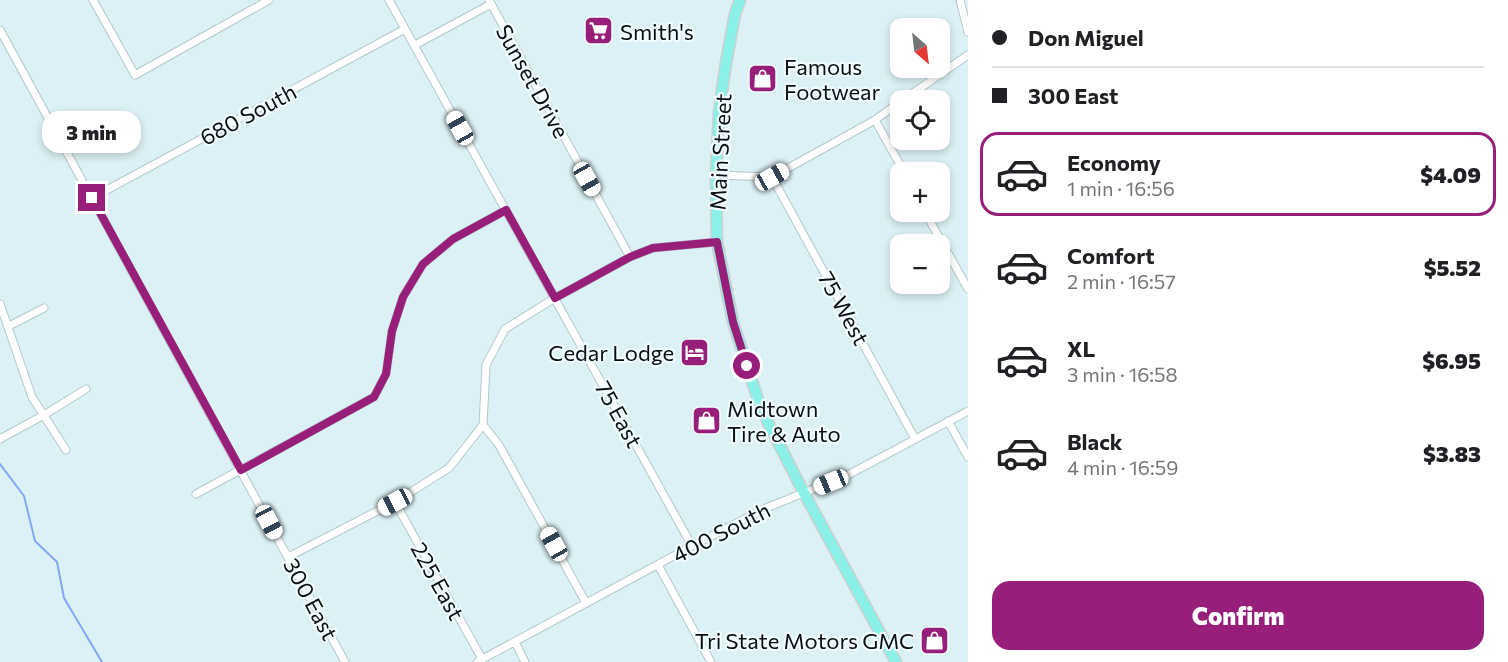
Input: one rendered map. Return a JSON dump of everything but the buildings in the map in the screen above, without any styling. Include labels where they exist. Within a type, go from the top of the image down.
[{"type":"main road","name":"Main Street","points":[[740,0],[735,14],[726,63],[716,175],[717,242],[733,322],[761,409],[896,662]]},
{"type":"street","points":[[93,0],[135,75],[269,0]]},
{"type":"street","name":"75 East","points":[[389,0],[692,546]]},
{"type":"street","points":[[960,0],[968,32]]},
{"type":"street","points":[[415,45],[490,2]]},
{"type":"street","name":"Sunset Drive","points":[[490,2],[630,257]]},
{"type":"street","name":"680 South","points":[[92,198],[405,29]]},
{"type":"street","name":"300 East","points":[[0,30],[345,662]]},
{"type":"street","points":[[917,90],[968,55]]},
{"type":"street","points":[[716,175],[772,177],[875,120],[890,109]]},
{"type":"street","points":[[875,120],[898,162]]},
{"type":"street","name":"75 West","points":[[772,177],[915,439]]},
{"type":"street","points":[[196,494],[374,397],[386,374],[392,331],[403,297],[423,264],[453,239],[506,210]]},
{"type":"street","points":[[931,222],[968,289]]},
{"type":"street","points":[[288,557],[395,502],[449,468],[483,425],[486,365],[505,329],[555,298],[630,257],[653,248],[717,242]]},
{"type":"street","points":[[0,304],[32,396],[66,450]]},
{"type":"street","points":[[9,326],[44,308]]},
{"type":"street","points":[[0,439],[86,389]]},
{"type":"street","name":"400 South","points":[[479,661],[766,508],[846,476],[968,411]]},
{"type":"street","points":[[948,421],[968,457]]},
{"type":"street","points":[[483,425],[499,445],[586,603]]},
{"type":"street","name":"225 East","points":[[395,502],[479,661]]},
{"type":"street","points":[[658,565],[711,662]]},
{"type":"street","points":[[515,642],[525,662]]},
{"type":"waterway","points":[[0,464],[24,496],[35,541],[57,562],[64,598],[102,662]]},
{"type":"place","name":"Smith's","points":[[599,31]]},
{"type":"place","name":"Famous Footwear","points":[[763,79]]},
{"type":"place","name":"Cedar Lodge","points":[[695,352]]},
{"type":"place","name":"Midtown Tire & Auto","points":[[706,421]]},
{"type":"place","name":"Tri State Motors GMC","points":[[935,640]]},
{"type":"route","points":[[92,198],[241,470],[374,397],[386,374],[392,331],[403,297],[423,264],[453,239],[506,210],[555,298],[630,257],[653,248],[717,242],[733,322],[747,366]]}]
